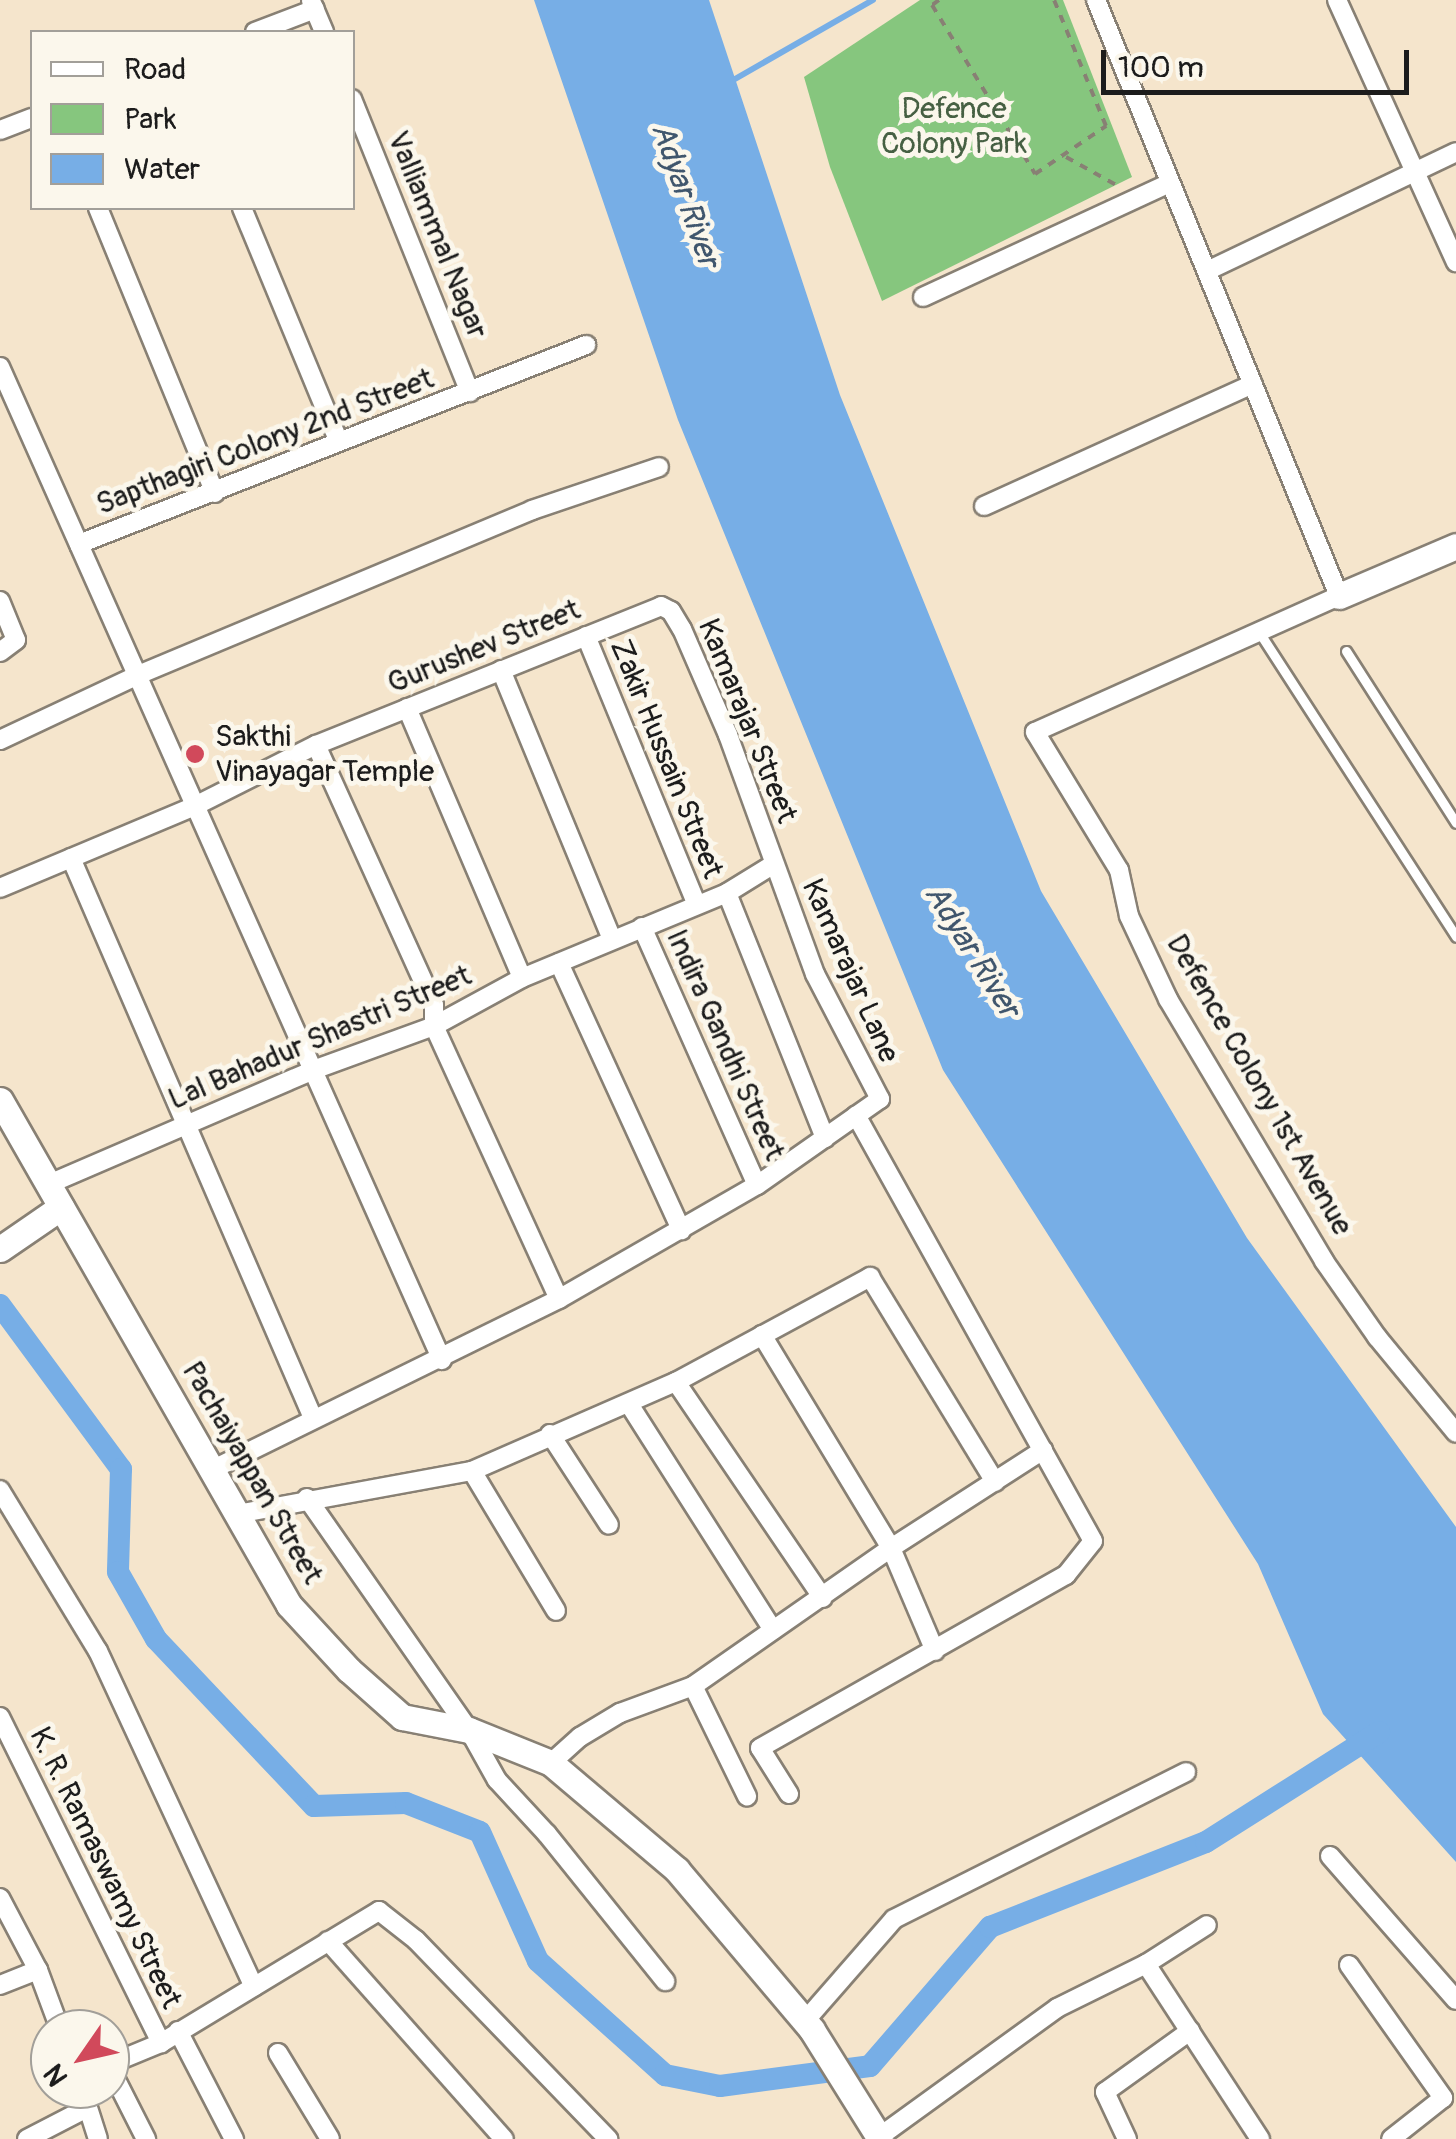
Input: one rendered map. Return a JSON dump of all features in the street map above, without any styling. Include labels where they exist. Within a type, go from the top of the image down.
[{"type":"main road","name":"Defence Colony 1st Avenue","points":[[1340,596],[1456,546]]},
{"type":"main road","name":"Pachaiyappan Street","points":[[0,1100],[288,1605],[349,1670],[402,1716],[469,1730],[551,1763],[677,1870],[809,2026],[876,2133]]},
{"type":"main road","points":[[0,1249],[55,1196]]},
{"type":"street","points":[[1096,0],[1340,596]]},
{"type":"street","points":[[1337,0],[1456,262]]},
{"type":"street","points":[[259,30],[313,5],[323,30]]},
{"type":"street","name":"Valliammal Nagar","points":[[355,106],[470,392]]},
{"type":"street","points":[[0,130],[30,119]]},
{"type":"street","points":[[1207,271],[1456,152]]},
{"type":"street","points":[[923,297],[1170,183]]},
{"type":"street","points":[[99,210],[215,493]]},
{"type":"street","points":[[243,210],[340,442]]},
{"type":"street","name":"Sapthagiri Colony 2nd Street","points":[[79,544],[586,345]]},
{"type":"street","points":[[0,367],[138,674],[193,807],[316,1069],[442,1360]]},
{"type":"street","points":[[984,506],[1253,384]]},
{"type":"street","points":[[0,740],[138,674],[532,510],[659,467]]},
{"type":"street","name":"Defence Colony 1st Avenue","points":[[1340,596],[1034,732],[1119,870],[1128,916],[1168,999],[1324,1261],[1376,1337],[1456,1433]]},
{"type":"street","points":[[0,601],[16,640],[0,652]]},
{"type":"street","name":"Gurushev Street","points":[[0,888],[193,807],[316,746],[661,606]]},
{"type":"street","name":"Kamarajar Street","points":[[661,606],[671,611],[682,629],[728,735],[774,864]]},
{"type":"street","name":"Zakir Hussain Street","points":[[586,636],[696,904]]},
{"type":"street","points":[[501,670],[612,939]]},
{"type":"street","points":[[407,708],[522,978]]},
{"type":"street","points":[[316,746],[434,1004],[434,1026],[559,1299]]},
{"type":"street","points":[[71,858],[313,1418]]},
{"type":"street","name":"Lal Bahadur Shastri Street","points":[[55,1196],[187,1126],[316,1069],[434,1026],[522,978],[727,893],[774,864]]},
{"type":"street","name":"Kamarajar Lane","points":[[774,864],[815,974],[880,1099],[856,1115]]},
{"type":"street","points":[[727,893],[825,1138]]},
{"type":"street","name":"Indira Gandhi Street","points":[[642,927],[757,1184]]},
{"type":"street","points":[[559,963],[681,1230]]},
{"type":"street","points":[[211,1470],[313,1418],[442,1360],[559,1299],[757,1184],[856,1115],[1093,1541],[1066,1575],[1017,1599],[935,1651],[760,1748],[788,1794]]},
{"type":"street","points":[[237,1514],[306,1498],[472,1471],[676,1382],[870,1277],[994,1482]]},
{"type":"street","points":[[762,1335],[836,1450],[891,1548],[935,1651]]},
{"type":"street","points":[[676,1382],[823,1598]]},
{"type":"street","points":[[629,1404],[773,1630]]},
{"type":"street","points":[[550,1434],[609,1525]]},
{"type":"street","points":[[551,1763],[580,1737],[620,1713],[693,1686],[891,1548],[1043,1450]]},
{"type":"street","points":[[472,1471],[556,1611]]},
{"type":"street","points":[[0,1490],[98,1651],[254,1987]]},
{"type":"street","points":[[306,1498],[469,1730],[497,1780],[548,1834],[665,1981]]},
{"type":"street","points":[[693,1686],[747,1796]]},
{"type":"street","name":"K. R. Ramaswamy Street","points":[[0,1717],[161,2043]]},
{"type":"street","points":[[809,2026],[894,1918],[1186,1772]]},
{"type":"street","points":[[1330,1856],[1456,2000]]},
{"type":"street","points":[[0,1898],[38,1970],[53,2009]]},
{"type":"street","points":[[130,2057],[161,2043],[378,1911],[416,1940],[608,2139]]},
{"type":"street","points":[[876,2133],[1058,2008],[1146,1964],[1207,1925]]},
{"type":"street","points":[[328,1940],[504,2139]]},
{"type":"street","points":[[1146,1964],[1260,2139]]},
{"type":"street","points":[[1349,1965],[1443,2098],[1391,2139]]},
{"type":"street","points":[[0,1986],[38,1970]]},
{"type":"street","points":[[178,2031],[234,2139]]},
{"type":"street","points":[[1128,2139],[1105,2092],[1190,2031]]},
{"type":"street","points":[[278,2052],[330,2139]]},
{"type":"street","points":[[130,2107],[146,2139]]},
{"type":"street","points":[[26,2139],[85,2109]]},
{"type":"street","points":[[87,2109],[98,2139]]},
{"type":"lane","points":[[1259,632],[1456,936]]},
{"type":"lane","points":[[1346,651],[1456,823]]},
{"type":"path","points":[[939,0],[932,5],[1036,174],[1106,126],[1054,0]]},
{"type":"path","points":[[1066,157],[1138,198]]},
{"type":"green space","name":"Defence Colony Park","points":[[920,0],[1063,0],[1132,177],[882,301],[830,167],[804,77]]},
{"type":"water","name":"Adyar River","points":[[534,0],[709,0],[840,395],[1041,891],[1247,1238],[1456,1527],[1456,1862],[1323,1714],[1258,1564],[943,1070],[678,420]]},
{"type":"waterway","points":[[735,79],[873,0]]},
{"type":"waterway","points":[[0,1305],[121,1469],[118,1572],[156,1639],[314,1806],[406,1803],[480,1832],[538,1961],[665,2075],[720,2086],[870,2066],[990,1927],[1206,1842],[1379,1732]]},
{"type":"place","name":"Sakthi Vinayagar Temple","points":[[195,754]]}]
